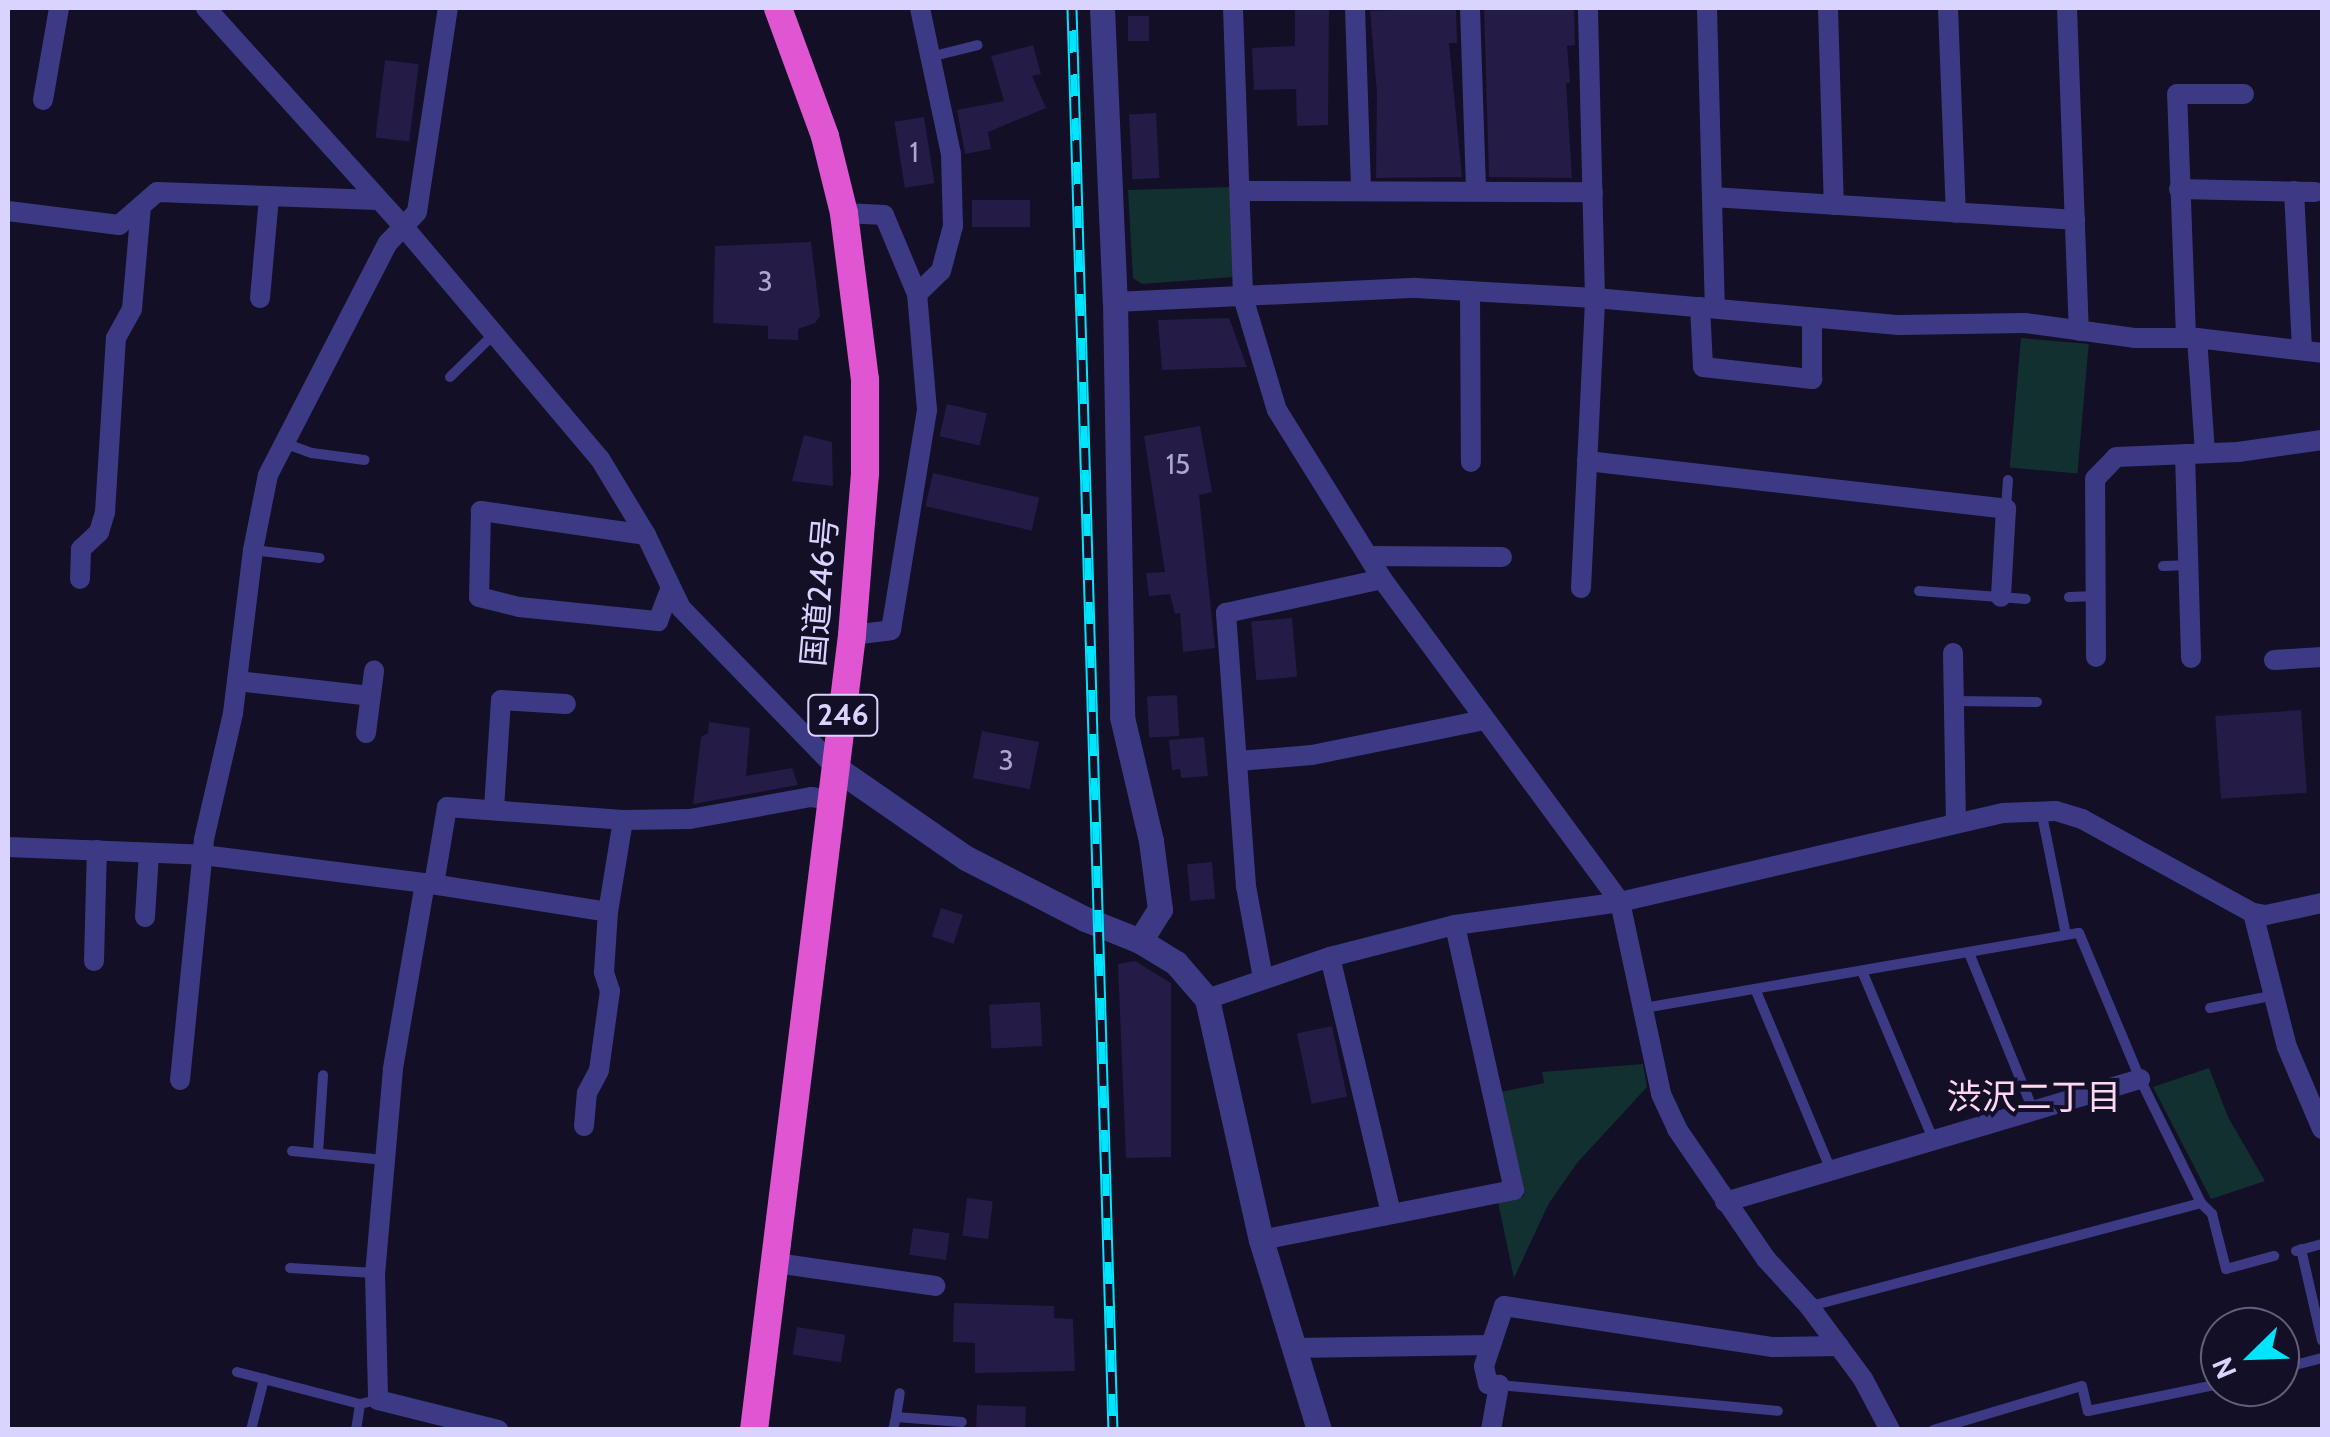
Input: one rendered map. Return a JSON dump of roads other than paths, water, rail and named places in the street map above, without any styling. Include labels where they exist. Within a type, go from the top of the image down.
[{"type":"highway","name":"国道246号","points":[[754,1430],[833,800],[865,473],[865,380],[844,213],[810,88],[778,8]]},
{"type":"street","points":[[43,100],[60,8]]},
{"type":"street","points":[[206,8],[403,226],[600,459],[646,535],[681,608],[836,768],[966,858],[1086,920],[1140,942],[1176,964],[1207,999],[1261,1240],[1319,1430]]},
{"type":"street","points":[[180,1080],[203,855],[237,681],[253,550],[268,475],[388,243],[417,212],[448,8]]},
{"type":"street","points":[[917,294],[941,271],[953,226],[951,154],[920,8]]},
{"type":"street","points":[[1102,8],[1114,302],[1122,716],[1151,840],[1160,909],[1140,942]]},
{"type":"street","points":[[1233,8],[1243,298],[1278,410],[1382,579],[1620,902],[1661,1094],[1677,1129],[1766,1259],[1839,1346],[1890,1430]]},
{"type":"street","points":[[1355,8],[1361,191]]},
{"type":"street","points":[[1470,8],[1476,192]]},
{"type":"street","points":[[1581,588],[1595,298],[1588,8]]},
{"type":"street","points":[[1707,8],[1712,197],[1702,368],[1812,379],[1812,318]]},
{"type":"street","points":[[1828,8],[1834,205]]},
{"type":"street","points":[[1948,8],[1956,212]]},
{"type":"street","points":[[2067,8],[2079,330]]},
{"type":"street","points":[[2191,658],[2188,565],[2195,453],[2177,94],[2244,94]]},
{"type":"street","points":[[1114,302],[1416,288],[1595,298],[1899,325],[2025,323],[2134,338],[2191,337],[2312,352],[2305,192],[2179,189]]},
{"type":"street","points":[[1240,191],[1593,192]]},
{"type":"street","points":[[8,211],[119,225],[157,192],[377,200]]},
{"type":"street","points":[[260,298],[269,197]]},
{"type":"street","points":[[1712,197],[2075,220]]},
{"type":"street","points":[[80,579],[71,557],[103,520],[100,429],[116,338],[132,309],[141,206]]},
{"type":"street","points":[[844,213],[884,215],[917,294],[927,410],[892,630],[852,634]]},
{"type":"street","points":[[1470,291],[1472,462]]},
{"type":"street","points":[[2096,657],[2095,479],[2116,457],[2322,440]]},
{"type":"street","points":[[1587,462],[2006,509],[2000,597]]},
{"type":"street","points":[[646,535],[481,512],[479,597],[519,607],[658,621],[662,602],[670,590]]},
{"type":"street","points":[[1370,556],[1502,557]]},
{"type":"street","points":[[1263,978],[1246,886],[1226,613],[1382,579]]},
{"type":"street","points":[[1953,653],[1956,820]]},
{"type":"street","points":[[2274,660],[2322,658]]},
{"type":"street","points":[[366,734],[374,672]]},
{"type":"street","points":[[237,681],[370,696]]},
{"type":"street","points":[[494,808],[502,690],[566,704]]},
{"type":"street","points":[[1238,761],[1312,755],[1484,720]]},
{"type":"street","points":[[498,1430],[369,1402],[393,1068],[447,806],[624,820],[690,819],[811,797],[833,800]]},
{"type":"street","points":[[1207,999],[1330,957],[1455,925],[1620,902],[1956,820],[2041,810],[2082,820],[2252,913],[2266,915],[2322,903]]},
{"type":"street","points":[[584,1126],[587,1093],[599,1070],[610,991],[604,972],[608,912],[624,820]]},
{"type":"street","points":[[8,847],[203,855],[429,883],[608,912]]},
{"type":"street","points":[[94,961],[97,850]]},
{"type":"street","points":[[145,917],[149,853]]},
{"type":"street","points":[[2252,913],[2287,1047],[2322,1129]]},
{"type":"street","points":[[1261,1240],[1514,1190],[1455,925]]},
{"type":"street","points":[[1330,957],[1391,1214]]},
{"type":"street","points":[[1725,1202],[2140,1079]]},
{"type":"street","points":[[776,1263],[935,1286]]},
{"type":"street","points":[[1491,1430],[1499,1385],[1488,1384],[1484,1378],[1504,1306],[1773,1347],[1839,1346]]},
{"type":"street","points":[[1293,1348],[1491,1345]]},
{"type":"lane","points":[[930,57],[978,45]]},
{"type":"lane","points":[[450,377],[494,334]]},
{"type":"lane","points":[[284,443],[312,453],[365,460]]},
{"type":"lane","points":[[2006,509],[2008,480]]},
{"type":"lane","points":[[253,550],[320,558]]},
{"type":"lane","points":[[2162,566],[2188,565]]},
{"type":"lane","points":[[1919,592],[2026,599]]},
{"type":"lane","points":[[2069,597],[2095,596]]},
{"type":"lane","points":[[1954,701],[2036,702]]},
{"type":"lane","points":[[2041,810],[2066,936]]},
{"type":"lane","points":[[1644,1008],[2078,933],[2140,1079],[2201,1203],[2212,1214],[2226,1269],[2274,1256]]},
{"type":"lane","points":[[1968,953],[2034,1110]]},
{"type":"lane","points":[[1862,971],[1933,1139]]},
{"type":"lane","points":[[1756,991],[1831,1170]]},
{"type":"lane","points":[[2210,1008],[2276,994]]},
{"type":"lane","points":[[318,1153],[324,1074]]},
{"type":"lane","points":[[292,1151],[386,1160]]},
{"type":"lane","points":[[1809,1306],[2201,1203]]},
{"type":"lane","points":[[2322,1244],[2298,1250],[2322,1342]]},
{"type":"lane","points":[[290,1268],[376,1273]]},
{"type":"lane","points":[[238,1372],[369,1402],[356,1430]]},
{"type":"lane","points":[[251,1430],[264,1379]]},
{"type":"lane","points":[[1499,1385],[1778,1411]]},
{"type":"lane","points":[[1932,1430],[2082,1386],[2088,1411],[2200,1388]]},
{"type":"lane","points":[[893,1430],[900,1393]]},
{"type":"lane","points":[[896,1417],[962,1422]]},
{"type":"railway","points":[[1072,8],[1113,1430]]},
{"type":"district","name":"渋沢二丁目","points":[[2034,1097]]}]
